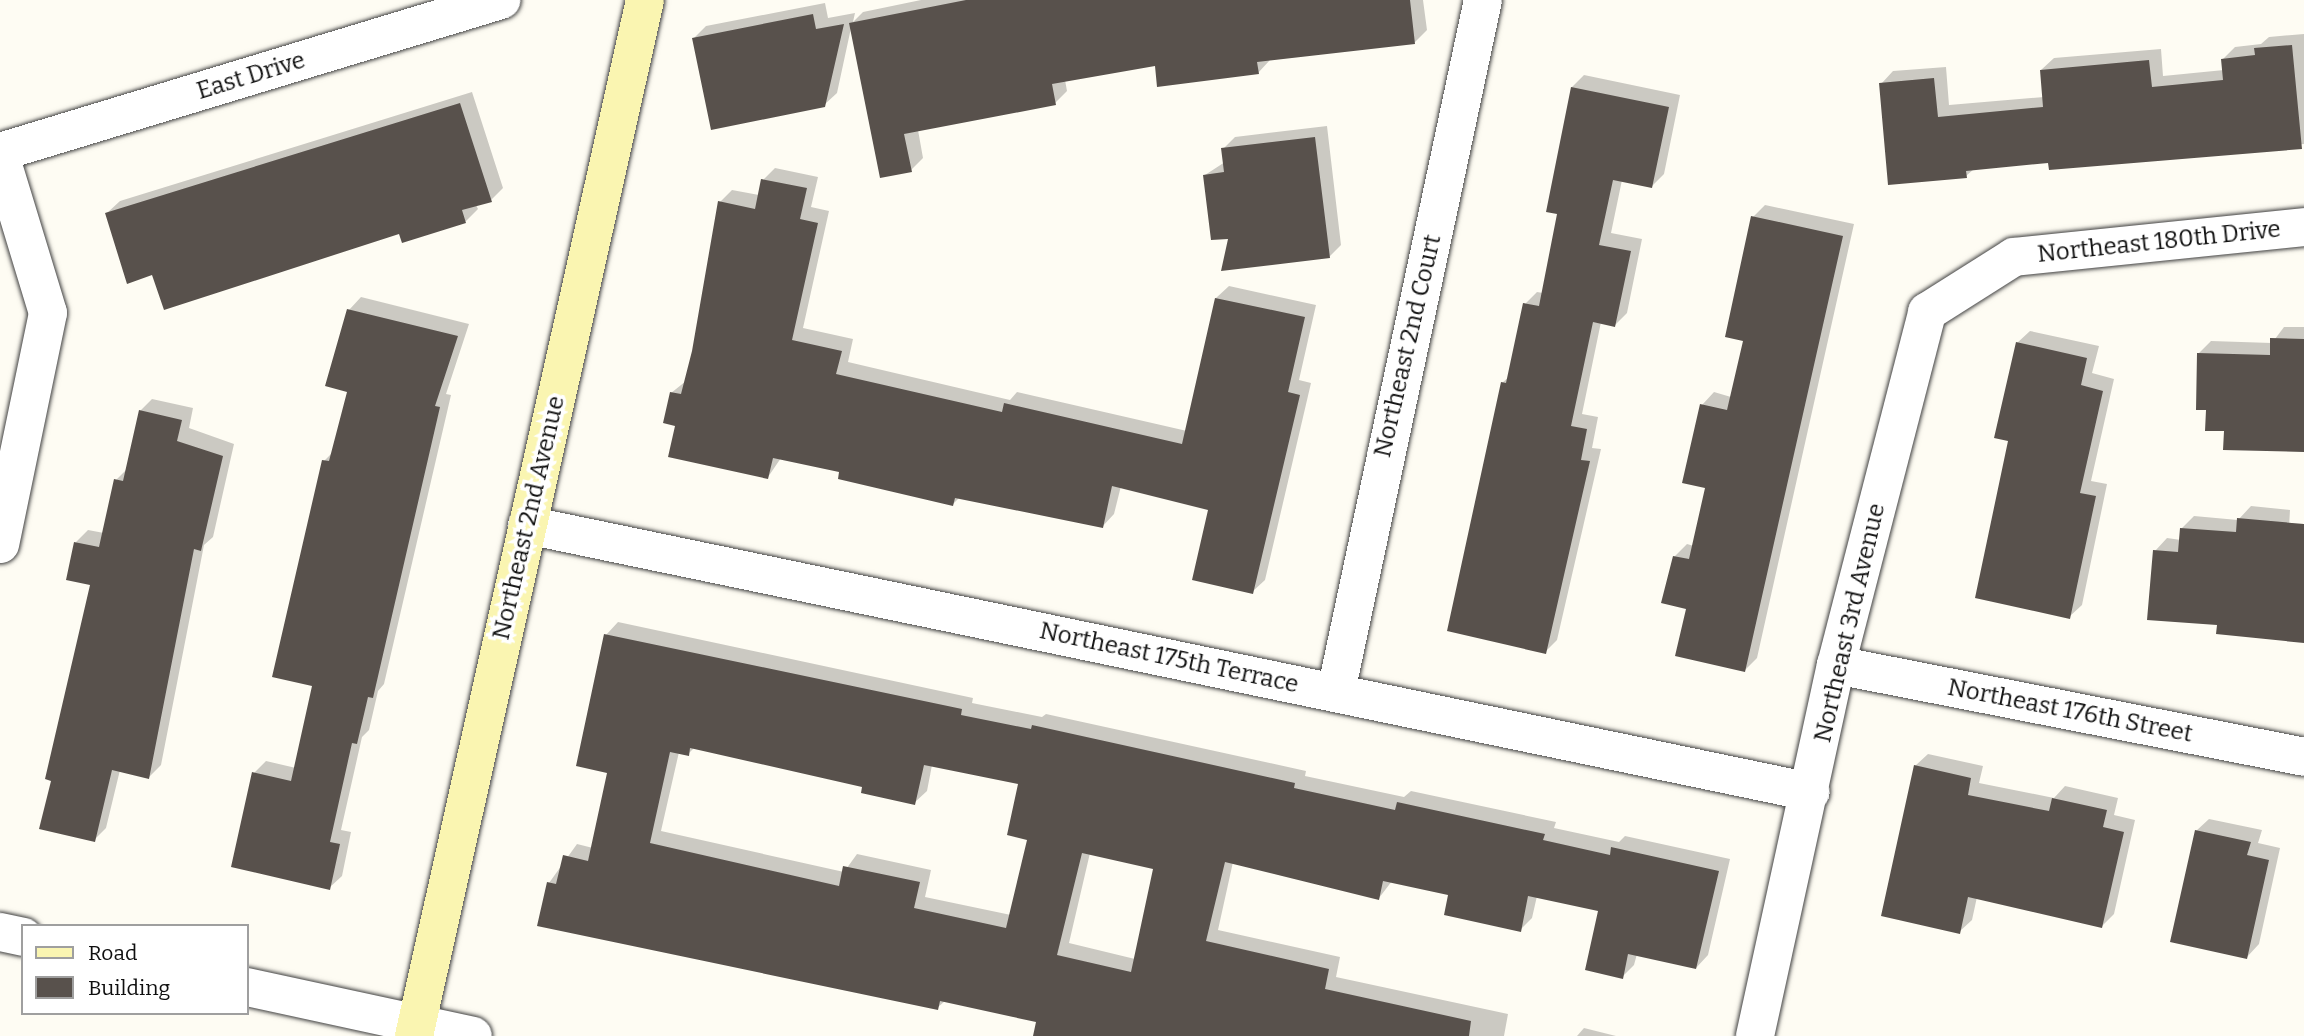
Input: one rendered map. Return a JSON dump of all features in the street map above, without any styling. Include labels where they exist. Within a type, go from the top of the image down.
[{"type":"street","name":"East Drive","points":[[0,154],[501,0]]},
{"type":"street","name":"Northeast 2nd Avenue","points":[[415,1030],[645,0]]},
{"type":"street","name":"Northeast 2nd Court","points":[[1336,692],[1483,0]]},
{"type":"street","points":[[0,154],[48,313],[0,544]]},
{"type":"street","name":"Northeast 180th Drive","points":[[2014,257],[2304,227]]},
{"type":"street","name":"Northeast 3rd Avenue","points":[[1755,1036],[1811,792],[1836,665],[1927,312],[2014,257]]},
{"type":"street","name":"Northeast 175th Terrace","points":[[527,525],[1811,792]]},
{"type":"street","name":"Northeast 176th Street","points":[[1836,665],[2304,757]]},
{"type":"street","points":[[0,932],[21,937]]},
{"type":"street","points":[[248,987],[415,1030],[473,1036]]},
{"type":"building","points":[[966,0],[1410,0],[1415,44],[1257,62],[1259,74],[1157,87],[1155,66],[1052,84],[1056,105],[904,134],[912,172],[880,178],[849,23]]},
{"type":"building","points":[[813,14],[816,29],[844,24],[825,107],[711,130],[692,38]]},
{"type":"building","points":[[2292,45],[2302,149],[2049,170],[2048,163],[1966,171],[1967,178],[1888,185],[1879,83],[1934,78],[1938,117],[2043,107],[2040,70],[2149,60],[2152,87],[2223,80],[2221,59],[2255,55],[2254,48]]},
{"type":"building","points":[[1571,87],[1669,107],[1652,188],[1613,180],[1599,245],[1631,251],[1615,327],[1593,322],[1571,426],[1587,429],[1581,460],[1590,461],[1546,654],[1447,631],[1501,382],[1506,383],[1523,303],[1539,306],[1557,214],[1546,212]]},
{"type":"building","points":[[460,103],[492,202],[462,210],[466,223],[402,243],[399,234],[164,310],[152,275],[127,284],[105,213]]},
{"type":"building","points":[[1315,137],[1330,258],[1221,271],[1228,239],[1211,240],[1203,175],[1224,172],[1221,148]]},
{"type":"building","points":[[761,179],[807,188],[800,219],[818,223],[792,340],[842,351],[836,374],[1002,412],[1004,403],[1182,444],[1215,298],[1305,317],[1288,392],[1300,395],[1253,594],[1192,580],[1208,510],[1112,486],[1103,528],[955,498],[953,506],[838,479],[839,472],[773,458],[768,479],[668,457],[675,426],[663,423],[670,392],[681,394],[692,351],[718,201],[755,209]]},
{"type":"building","points":[[1751,216],[1843,236],[1745,672],[1675,656],[1686,609],[1661,603],[1673,556],[1689,559],[1705,488],[1682,483],[1700,404],[1727,410],[1743,341],[1725,337]]},
{"type":"building","points":[[347,309],[458,336],[435,406],[440,407],[373,698],[368,697],[357,744],[352,743],[330,842],[340,844],[330,890],[231,867],[252,772],[291,781],[312,686],[272,677],[322,460],[329,461],[347,392],[325,386]]},
{"type":"building","points":[[2270,338],[2304,339],[2304,452],[2223,450],[2224,431],[2205,431],[2206,410],[2196,410],[2197,353],[2270,355]]},
{"type":"building","points":[[2016,342],[2087,358],[2081,385],[2103,391],[2080,493],[2096,496],[2070,619],[1975,598],[2008,441],[1994,438]]},
{"type":"building","points":[[139,410],[182,420],[177,441],[223,456],[201,551],[194,549],[149,779],[112,770],[95,842],[39,829],[51,781],[45,779],[90,585],[66,580],[74,542],[99,547],[114,479],[123,481]]},
{"type":"building","points":[[2237,518],[2304,524],[2304,643],[2216,634],[2217,625],[2147,620],[2153,550],[2178,552],[2180,528],[2236,532]]},
{"type":"building","points":[[604,634],[962,709],[961,715],[1031,729],[1032,725],[1295,783],[1294,788],[1395,810],[1397,802],[1545,834],[1543,840],[1610,855],[1611,847],[1719,871],[1696,969],[1628,954],[1623,979],[1585,970],[1598,911],[1528,896],[1521,932],[1444,915],[1448,895],[1383,881],[1379,900],[1225,862],[1206,941],[1329,969],[1325,989],[1471,1021],[1469,1036],[1033,1036],[1036,1022],[940,1001],[938,1010],[537,926],[547,882],[556,884],[563,855],[588,861],[607,773],[576,766]],"holes":[[[690,748],[862,787],[861,793],[915,805],[924,765],[1018,784],[1007,835],[1027,840],[1006,928],[914,908],[920,882],[843,866],[839,886],[650,843],[670,752],[689,756]],[[1082,853],[1153,869],[1131,972],[1057,955]]]},
{"type":"building","points":[[1914,765],[1971,778],[1968,795],[2049,811],[2052,798],[2107,810],[2103,827],[2124,832],[2102,928],[1968,897],[1960,934],[1881,916]]},
{"type":"building","points":[[2195,830],[2251,842],[2247,855],[2269,860],[2247,959],[2170,942]]}]
